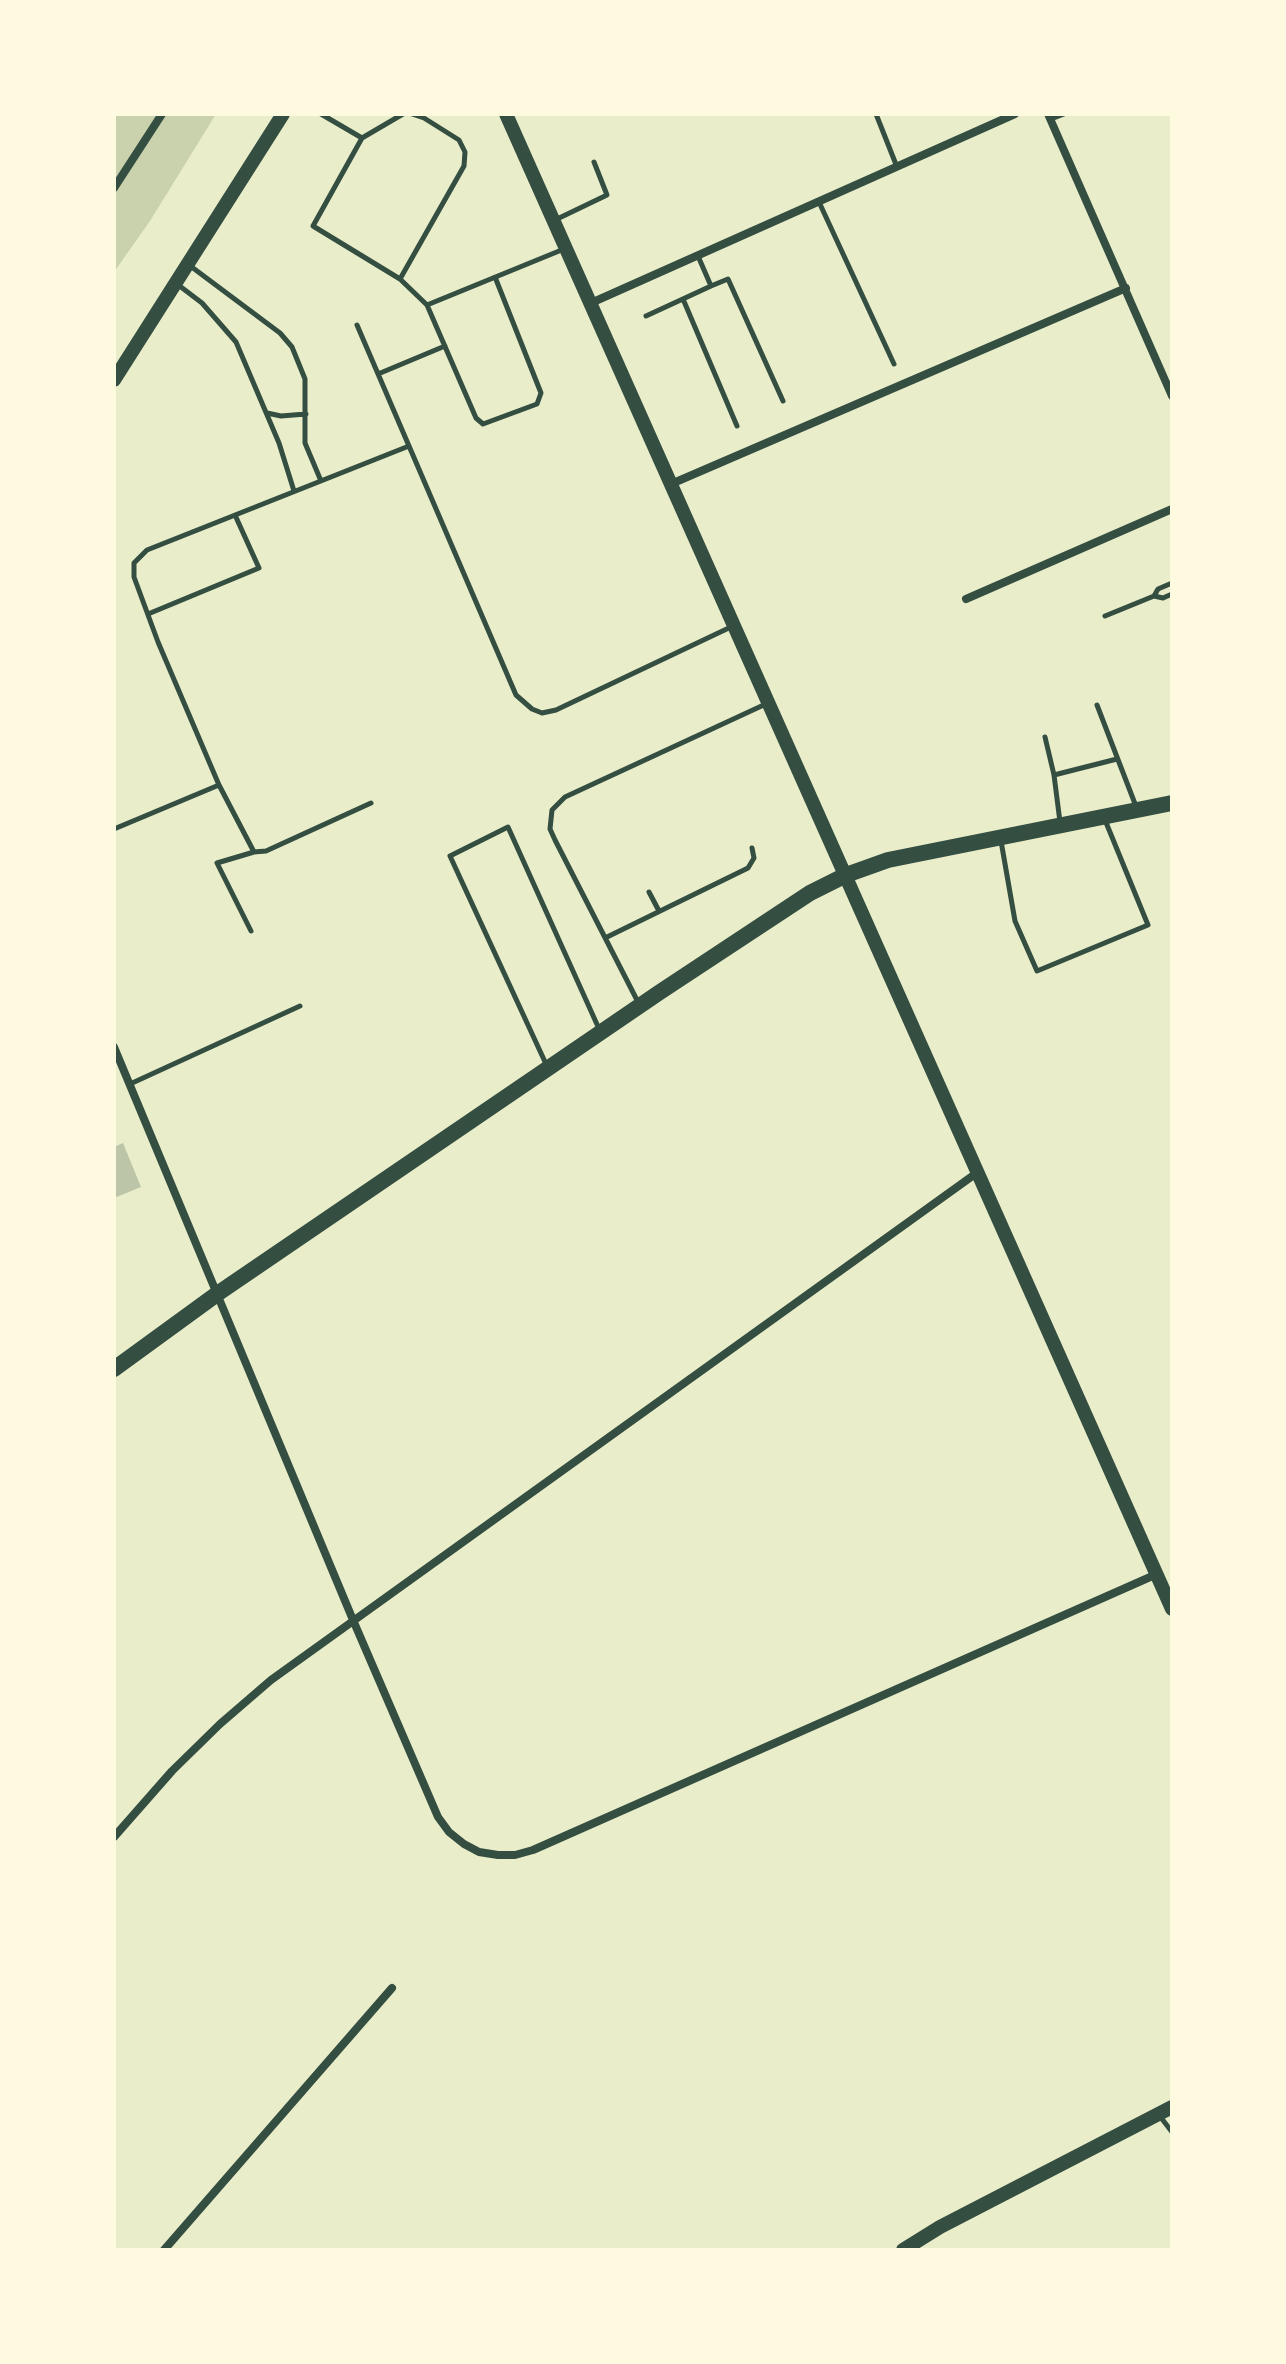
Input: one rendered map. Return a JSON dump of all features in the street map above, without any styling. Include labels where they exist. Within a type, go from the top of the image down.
[{"type":"main road","points":[[114,1369],[217,1294],[600,1032],[810,893],[846,875],[888,860],[1172,803]]},
{"type":"street","points":[[115,186],[162,114]]},
{"type":"street","points":[[114,380],[283,114]]},
{"type":"street","points":[[506,114],[1172,1609]]},
{"type":"street","points":[[591,303],[1015,114]]},
{"type":"street","points":[[1049,117],[1172,396]]},
{"type":"street","points":[[671,484],[1126,288]]},
{"type":"street","points":[[966,599],[1172,509]]},
{"type":"street","points":[[114,1047],[438,1817],[449,1832],[479,1852],[515,1855],[533,1850],[1157,1574]]},
{"type":"street","points":[[114,1837],[172,1771],[271,1680],[978,1172]]},
{"type":"street","points":[[164,2250],[392,1988]]},
{"type":"street","points":[[903,2250],[940,2227],[1172,2107]]},
{"type":"lane","points":[[321,114],[362,138]]},
{"type":"lane","points":[[403,114],[362,138],[313,226],[400,279],[427,305],[476,418],[483,424],[537,404],[541,393],[495,277]]},
{"type":"lane","points":[[400,279],[464,166],[465,152],[459,140],[412,114]]},
{"type":"lane","points":[[876,114],[897,167]]},
{"type":"lane","points":[[1049,117],[1064,114]]},
{"type":"lane","points":[[554,220],[607,195],[594,162]]},
{"type":"lane","points":[[819,201],[894,364]]},
{"type":"lane","points":[[427,305],[566,248]]},
{"type":"lane","points":[[698,255],[711,286]]},
{"type":"lane","points":[[189,265],[280,333],[292,347],[305,379],[305,443],[321,481]]},
{"type":"lane","points":[[646,316],[728,279],[783,401]]},
{"type":"lane","points":[[177,283],[202,303],[236,342],[294,491]]},
{"type":"lane","points":[[683,299],[737,426]]},
{"type":"lane","points":[[357,325],[516,695],[532,709],[542,713],[556,710],[734,625]]},
{"type":"lane","points":[[378,374],[445,346]]},
{"type":"lane","points":[[266,413],[281,416],[306,414]]},
{"type":"lane","points":[[254,852],[219,785],[148,614],[134,577],[134,563],[147,550],[409,446]]},
{"type":"lane","points":[[148,614],[259,568],[235,515]]},
{"type":"lane","points":[[1154,596],[1158,589],[1172,583]]},
{"type":"lane","points":[[1105,616],[1154,596],[1163,598],[1172,594]]},
{"type":"lane","points":[[639,1006],[550,829],[552,810],[558,802],[769,702]]},
{"type":"lane","points":[[1097,705],[1137,810]]},
{"type":"lane","points":[[1045,737],[1054,775],[1060,825]]},
{"type":"lane","points":[[1054,775],[1117,759]]},
{"type":"lane","points":[[114,829],[219,785]]},
{"type":"lane","points":[[251,931],[217,863],[266,851],[371,803]]},
{"type":"lane","points":[[1000,836],[1015,921],[1037,971],[1148,925],[1104,816]]},
{"type":"lane","points":[[548,1068],[450,856],[508,827],[600,1032]]},
{"type":"lane","points":[[605,938],[748,868],[754,858],[752,848]]},
{"type":"lane","points":[[649,892],[659,911]]},
{"type":"lane","points":[[130,1084],[300,1006]]},
{"type":"lane","points":[[1158,2114],[1172,2132]]},
{"type":"green space","points":[[114,114],[216,114],[150,221],[114,272]]},
{"type":"building","points":[[123,1143],[141,1187],[114,1198],[114,1147]]}]
